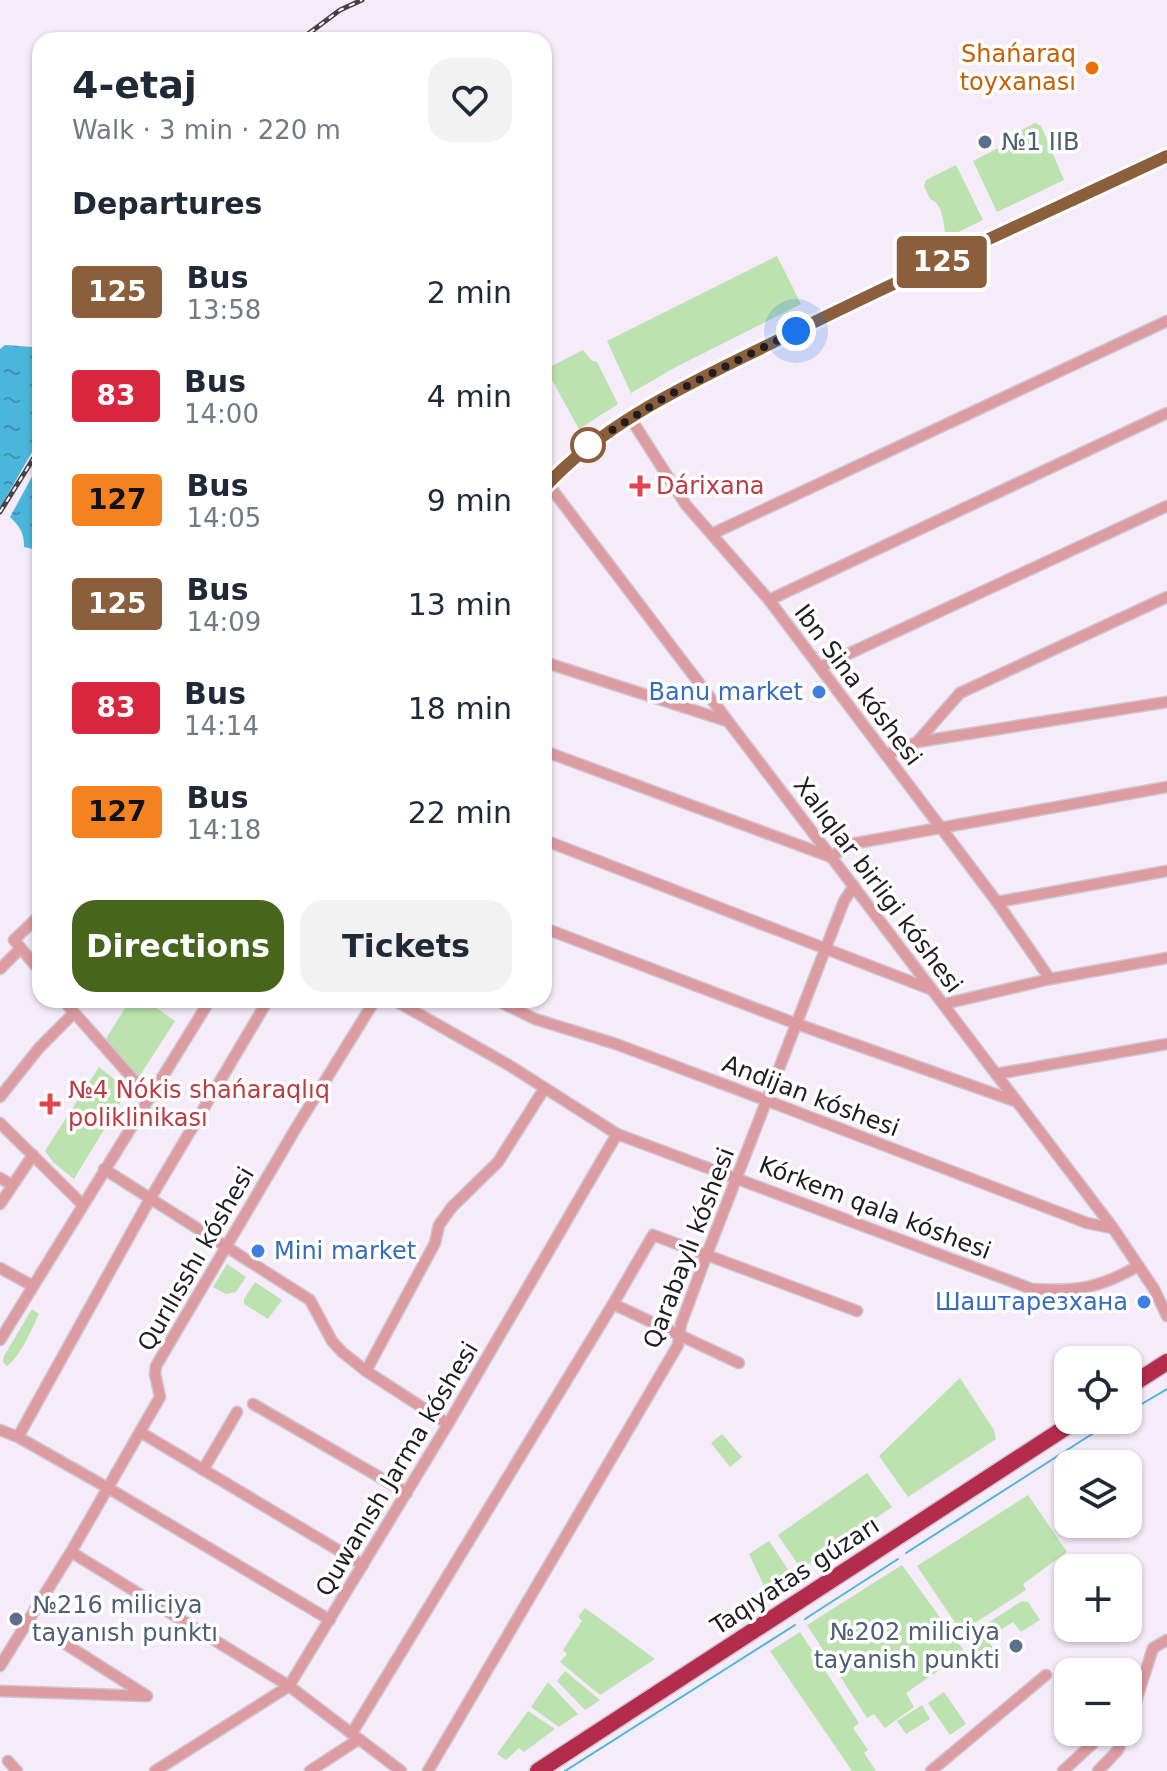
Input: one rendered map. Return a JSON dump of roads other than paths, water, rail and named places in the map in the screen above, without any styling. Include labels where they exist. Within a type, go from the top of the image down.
[{"type":"highway","points":[[1142,1378],[1167,1362]]},
{"type":"highway","name":"Taqıyatas gúzarı","points":[[538,1771],[1056,1434]]},
{"type":"street","points":[[552,480],[598,437],[700,379],[820,319],[1167,156]]},
{"type":"street","points":[[714,533],[1167,321]]},
{"type":"street","points":[[769,600],[1167,413]]},
{"type":"street","name":"Ibn Sina kóshesi","points":[[631,419],[686,505],[714,533],[769,600],[997,902],[1050,979]]},
{"type":"street","name":"Xalıqlar birligi kóshesi","points":[[552,494],[1113,1228],[1154,1289],[1167,1316]]},
{"type":"street","points":[[820,667],[1167,506]]},
{"type":"street","points":[[917,742],[960,693],[1167,597]]},
{"type":"street","points":[[552,665],[727,721]]},
{"type":"street","points":[[886,755],[917,742],[1167,702]]},
{"type":"street","points":[[552,754],[831,857],[851,844],[1167,787]]},
{"type":"street","points":[[552,843],[933,991]]},
{"type":"street","points":[[997,902],[1167,871]]},
{"type":"street","name":"Qarabaylı kóshesi","points":[[428,1771],[678,1345],[681,1324],[707,1254],[844,901],[854,886]]},
{"type":"street","points":[[0,969],[32,925]]},
{"type":"street","points":[[552,931],[797,1024],[1017,1101]]},
{"type":"street","points":[[17,944],[32,962]]},
{"type":"street","points":[[944,1004],[1050,979],[1167,958]]},
{"type":"street","points":[[70,1008],[149,1097]]},
{"type":"street","points":[[0,1340],[205,1008]]},
{"type":"street","points":[[18,1437],[150,1199],[263,1008]]},
{"type":"street","name":"Qurılısshı kóshesi","points":[[0,1666],[71,1552],[160,1397],[156,1366],[370,1008]]},
{"type":"street","name":"Kórkem qala kóshesi","points":[[408,1008],[507,1064],[617,1134],[1032,1289],[1062,1291],[1090,1288],[1138,1266]]},
{"type":"street","name":"Andijan kóshesi","points":[[512,1008],[535,1019],[616,1044],[1087,1223],[1113,1228]]},
{"type":"street","points":[[0,1097],[39,1048],[74,1013]]},
{"type":"street","points":[[996,1074],[1167,1044]]},
{"type":"street","points":[[366,1371],[435,1243],[439,1225],[452,1207],[498,1162],[544,1089]]},
{"type":"street","points":[[0,1123],[82,1204]]},
{"type":"street","name":"Quwanısh Jarma kóshesi","points":[[155,1771],[289,1686],[448,1424],[617,1134]]},
{"type":"street","points":[[0,1204],[33,1155]]},
{"type":"street","points":[[104,1169],[310,1300],[332,1341],[366,1371],[448,1424]]},
{"type":"street","points":[[0,1178],[12,1185]]},
{"type":"street","points":[[310,1771],[356,1736],[653,1235],[857,1311]]},
{"type":"street","points":[[0,1268],[33,1286]]},
{"type":"street","points":[[613,1304],[739,1363]]},
{"type":"street","points":[[253,1404],[407,1493]]},
{"type":"street","points":[[203,1470],[237,1412]]},
{"type":"street","points":[[0,1430],[108,1488],[330,1620]]},
{"type":"street","points":[[140,1432],[363,1565]]},
{"type":"street","points":[[71,1552],[289,1686],[401,1771]]},
{"type":"street","points":[[1142,1678],[1153,1648],[1167,1640]]},
{"type":"street","points":[[0,1691],[147,1696],[67,1645]]},
{"type":"street","points":[[931,1771],[1046,1675]]},
{"type":"street","points":[[1063,1771],[1090,1746]]},
{"type":"street","points":[[1098,1771],[1120,1746]]},
{"type":"street","points":[[8,1761],[17,1771]]},
{"type":"water","points":[[5,345],[32,347],[32,452],[0,508],[0,349]]},
{"type":"water","points":[[32,477],[32,549],[24,547],[21,530],[10,517]]},
{"type":"waterway","points":[[1142,1404],[1167,1389]]},
{"type":"waterway","points":[[906,1553],[1092,1434]]},
{"type":"waterway","points":[[805,1619],[898,1559]]},
{"type":"waterway","points":[[565,1771],[795,1625]]},
{"type":"railway","points":[[311,32],[340,10],[362,0]]},
{"type":"railway","points":[[0,512],[32,461]]},
{"type":"place","name":"Shańaraq toyxanası","points":[[1092,68]]},
{"type":"place","name":"№1 IIB","points":[[985,142]]},
{"type":"place","name":"Dárixana","points":[[640,486]]},
{"type":"place","name":"Banu market","points":[[819,692]]},
{"type":"place","name":"№4 Nókis shańaraqlıq poliklinikası","points":[[50,1104]]},
{"type":"place","name":"Mini market","points":[[258,1251]]},
{"type":"place","name":"Шаштарезхана","points":[[1144,1302]]},
{"type":"place","name":"№216 miliciya tayanısh punktı","points":[[16,1619]]},
{"type":"place","name":"№202 miliciya tayanish punkti","points":[[1016,1646]]}]
